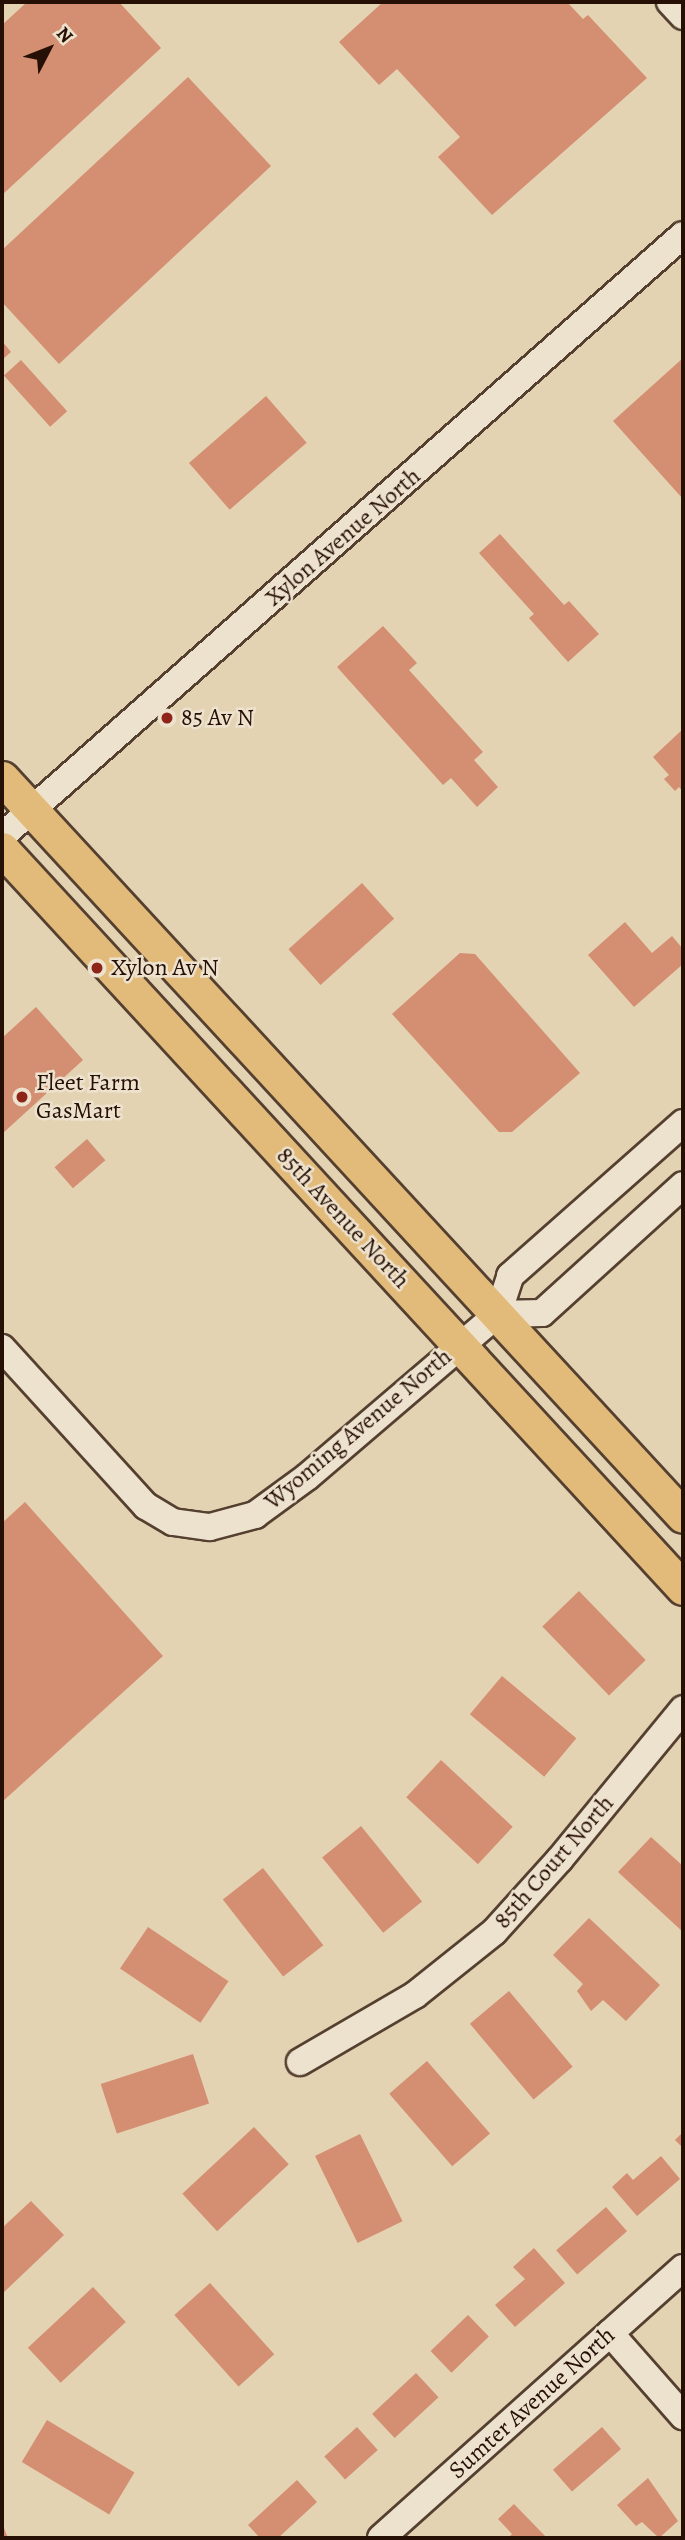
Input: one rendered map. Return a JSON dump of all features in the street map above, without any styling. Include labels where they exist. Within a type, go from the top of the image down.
[{"type":"main road","name":"85th Avenue North","points":[[2,778],[683,1516]]},
{"type":"main road","name":"85th Avenue North","points":[[2,849],[683,1588]]},
{"type":"street","points":[[670,2],[683,16]]},
{"type":"street","name":"Xylon Avenue North","points":[[2,836],[683,235]]},
{"type":"street","points":[[683,1124],[510,1276],[498,1314],[542,1312],[683,1185]]},
{"type":"street","name":"Wyoming Avenue North","points":[[2,1348],[146,1506],[173,1522],[210,1528],[255,1514],[307,1477],[498,1314]]},
{"type":"street","name":"85th Court North","points":[[300,2062],[415,1995],[494,1932],[560,1859],[683,1709]]},
{"type":"street","name":"Sumter Avenue North","points":[[381,2538],[683,2268]]},
{"type":"street","points":[[610,2333],[683,2416]]},
{"type":"building","points":[[27,2],[119,2],[161,48],[2,195],[2,25]]},
{"type":"building","points":[[383,2],[567,2],[583,19],[588,15],[647,78],[492,215],[438,157],[460,137],[397,69],[379,85],[339,42]]},
{"type":"building","points":[[188,77],[271,166],[59,364],[2,302],[2,250]]},
{"type":"building","points":[[2,341],[11,352],[2,360]]},
{"type":"building","points":[[683,358],[683,499],[613,421]]},
{"type":"building","points":[[21,360],[67,411],[50,427],[4,375]]},
{"type":"building","points":[[266,396],[307,443],[230,510],[189,463]]},
{"type":"building","points":[[500,534],[564,605],[569,601],[599,634],[568,662],[529,618],[534,614],[479,553]]},
{"type":"building","points":[[383,626],[417,663],[409,670],[483,752],[474,760],[498,787],[477,807],[451,778],[443,785],[337,667]]},
{"type":"building","points":[[683,729],[683,792],[679,787],[675,791],[664,779],[669,775],[653,757]]},
{"type":"building","points":[[362,883],[394,919],[321,985],[288,949]]},
{"type":"building","points":[[625,922],[652,953],[672,936],[683,949],[683,964],[634,1007],[588,955]]},
{"type":"building","points":[[460,953],[475,954],[580,1073],[512,1132],[499,1132],[392,1014]]},
{"type":"building","name":"Fleet Farm GasMart","points":[[36,1007],[83,1060],[2,1134],[2,1038]]},
{"type":"building","name":"Fleet Farm GasMart","points":[[87,1139],[105,1160],[73,1188],[55,1167]]},
{"type":"building","points":[[25,1502],[163,1656],[2,1802],[2,1523]]},
{"type":"building","points":[[579,1591],[646,1660],[609,1695],[542,1626]]},
{"type":"building","points":[[502,1676],[576,1738],[544,1777],[470,1714]]},
{"type":"building","points":[[441,1760],[513,1827],[478,1864],[406,1797]]},
{"type":"building","points":[[361,1826],[422,1901],[383,1933],[322,1857]]},
{"type":"building","points":[[651,1837],[683,1866],[683,1932],[618,1872]]},
{"type":"building","points":[[263,1868],[323,1945],[283,1977],[223,1899]]},
{"type":"building","points":[[589,1918],[660,1985],[626,2021],[603,2000],[591,2011],[577,1991],[583,1984],[553,1955]]},
{"type":"building","points":[[148,1927],[228,1981],[200,2023],[120,1968]]},
{"type":"building","points":[[509,1991],[573,2067],[534,2100],[470,2024]]},
{"type":"building","points":[[193,2054],[209,2103],[117,2133],[101,2084]]},
{"type":"building","points":[[427,2061],[490,2133],[452,2166],[389,2094]]},
{"type":"building","points":[[254,2127],[289,2164],[217,2231],[182,2194]]},
{"type":"building","points":[[683,2132],[683,2148],[675,2140]]},
{"type":"building","points":[[360,2134],[403,2221],[358,2243],[315,2156]]},
{"type":"building","points":[[661,2156],[680,2179],[637,2216],[612,2187],[627,2173],[633,2180]]},
{"type":"building","points":[[31,2201],[64,2235],[2,2294],[2,2228]]},
{"type":"building","points":[[606,2207],[627,2231],[577,2274],[556,2250]]},
{"type":"building","points":[[534,2248],[565,2283],[515,2327],[495,2305],[525,2279],[513,2267]]},
{"type":"building","points":[[210,2283],[274,2354],[239,2386],[174,2315]]},
{"type":"building","points":[[93,2287],[126,2322],[61,2383],[28,2348]]},
{"type":"building","points":[[468,2315],[489,2337],[451,2373],[431,2351]]},
{"type":"building","points":[[416,2373],[439,2397],[395,2438],[372,2414]]},
{"type":"building","points":[[47,2420],[134,2473],[109,2515],[22,2462]]},
{"type":"building","points":[[357,2427],[378,2450],[345,2479],[324,2456]]},
{"type":"building","points":[[602,2427],[621,2449],[572,2492],[553,2470]]},
{"type":"building","points":[[648,2478],[678,2521],[659,2538],[642,2522],[636,2526],[617,2505]]},
{"type":"building","points":[[297,2480],[317,2502],[278,2538],[260,2538],[248,2525]]},
{"type":"building","points":[[514,2504],[547,2538],[508,2538],[512,2534],[498,2519]]},
{"type":"building","points":[[2,2523],[8,2538],[2,2538]]},
{"type":"place","name":"85 Av N","points":[[167,718]]},
{"type":"place","name":"Xylon Av N","points":[[97,968]]},
{"type":"place","name":"Fleet Farm GasMart","points":[[22,1097]]}]
